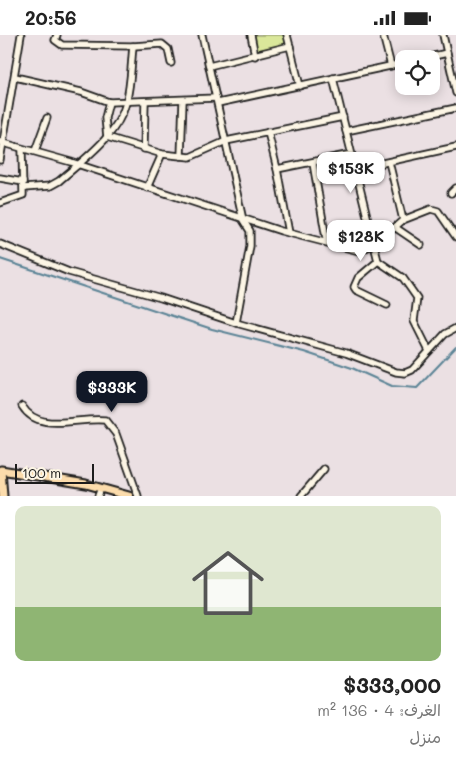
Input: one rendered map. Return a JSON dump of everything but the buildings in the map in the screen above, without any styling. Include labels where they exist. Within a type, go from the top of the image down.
[{"type":"main road","points":[[3,496],[0,466],[129,496]]},
{"type":"street","points":[[0,160],[1,142],[16,77],[21,35]]},
{"type":"street","points":[[56,35],[55,40],[62,45],[133,46],[162,44],[168,49],[171,63]]},
{"type":"street","points":[[202,35],[243,219],[250,231],[250,246],[236,323]]},
{"type":"street","points":[[250,35],[255,56]]},
{"type":"street","points":[[288,35],[300,85]]},
{"type":"street","points":[[383,35],[391,65]]},
{"type":"street","points":[[443,35],[453,68],[456,93]]},
{"type":"street","points":[[0,178],[23,185],[50,186],[78,164],[107,137],[123,113],[133,46]]},
{"type":"street","points":[[209,66],[290,46]]},
{"type":"street","points":[[440,55],[447,53]]},
{"type":"street","points":[[16,77],[81,92],[109,102],[217,101],[395,64]]},
{"type":"street","points":[[333,78],[378,261],[403,278],[417,298],[414,321],[429,351]]},
{"type":"street","points":[[181,157],[183,100]]},
{"type":"street","points":[[107,137],[106,118],[109,102]]},
{"type":"street","points":[[144,149],[145,102]]},
{"type":"street","points":[[346,131],[456,108]]},
{"type":"street","points":[[107,137],[162,155],[190,157],[226,141],[343,117]]},
{"type":"street","points":[[35,151],[47,118]]},
{"type":"street","points":[[268,132],[277,169],[288,233]]},
{"type":"street","points":[[1,142],[78,164],[288,233],[359,251],[374,244],[396,228],[403,220],[426,210],[435,209],[447,221],[456,237]]},
{"type":"street","points":[[355,169],[456,147]]},
{"type":"street","points":[[0,203],[23,195],[22,149]]},
{"type":"street","points":[[277,169],[351,154]]},
{"type":"street","points":[[147,188],[162,155]]},
{"type":"street","points":[[389,161],[403,220]]},
{"type":"street","points":[[312,163],[327,244]]},
{"type":"street","points":[[396,228],[422,245]]},
{"type":"street","points":[[0,244],[69,272],[161,298],[236,323],[346,353],[396,372],[405,373],[412,370],[449,331],[456,327]]},
{"type":"street","points":[[378,261],[358,278],[354,287],[356,290],[387,305]]},
{"type":"street","points":[[22,406],[27,414],[42,423],[105,420],[116,434],[138,496]]},
{"type":"street","points":[[301,496],[324,469]]},
{"type":"street","points":[[98,496],[101,488]]},
{"type":"green space","points":[[253,35],[285,35],[287,46],[258,53]]},
{"type":"waterway","points":[[0,259],[212,329],[304,352],[352,368],[392,386],[417,388],[456,347]]}]
